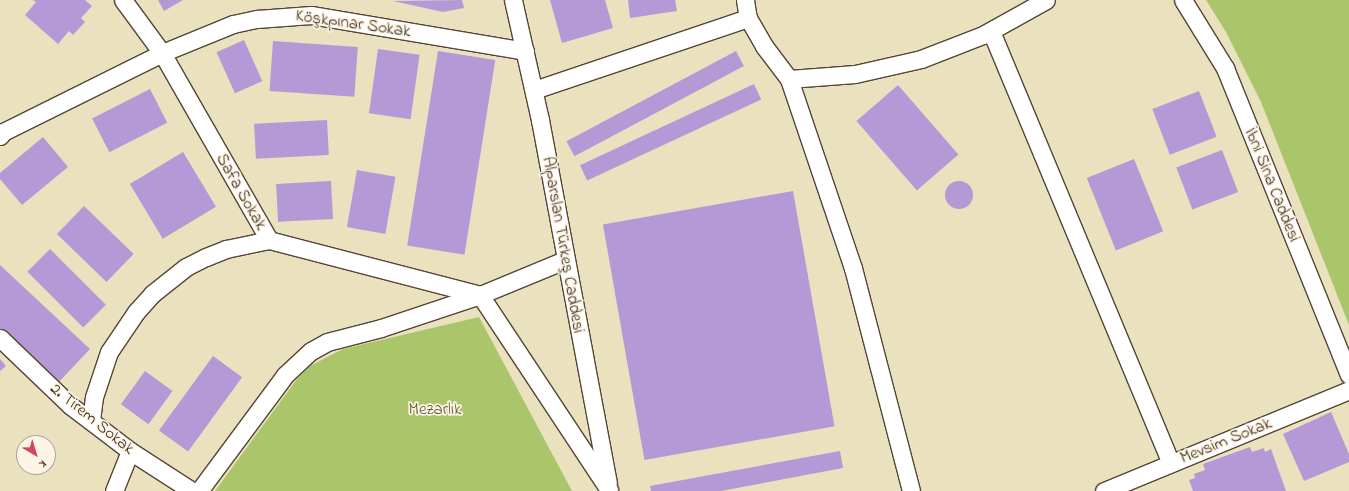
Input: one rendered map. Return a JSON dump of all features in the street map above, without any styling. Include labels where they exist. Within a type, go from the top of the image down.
[{"type":"street","name":"Safa Sokak","points":[[123,0],[162,53],[269,240],[480,295]]},
{"type":"street","name":"Alparslan Türkeş Caddesi","points":[[513,0],[534,90],[609,490]]},
{"type":"street","points":[[745,0],[748,18],[764,46],[789,79],[853,268],[911,491]]},
{"type":"street","points":[[789,79],[836,76],[888,68],[952,49],[991,31],[1046,0]]},
{"type":"street","name":"İbni Sina Caddesi","points":[[1183,0],[1225,68],[1349,375]]},
{"type":"street","name":"Köşkpınar Sokak","points":[[0,136],[3,132],[162,53],[232,24],[264,18],[304,15],[525,51]]},
{"type":"street","points":[[534,90],[748,18]]},
{"type":"street","points":[[991,31],[1171,463]]},
{"type":"street","points":[[91,421],[94,397],[110,352],[136,312],[152,294],[186,267],[206,257],[226,249],[269,240]]},
{"type":"street","points":[[199,491],[285,375],[311,351],[326,342],[402,321],[480,295],[565,260]]},
{"type":"street","points":[[480,295],[609,490]]},
{"type":"street","name":"2. Tirem Sokak","points":[[0,338],[71,406],[130,451],[192,491]]},
{"type":"street","name":"Mevsim Sokak","points":[[1104,491],[1349,390]]},
{"type":"street","points":[[114,491],[130,451]]},
{"type":"green space","points":[[1206,0],[1349,0],[1349,325],[1261,102],[1226,32]]},
{"type":"green space","name":"Mezarlık","points":[[479,317],[572,491],[215,491],[297,379],[310,366],[343,349]]},
{"type":"building","points":[[33,0],[85,0],[92,6],[81,18],[85,22],[73,35],[69,31],[58,44],[25,15],[36,2]]},
{"type":"building","points":[[158,0],[183,0],[164,11]]},
{"type":"building","points":[[462,0],[464,8],[443,12],[393,1]]},
{"type":"building","points":[[550,0],[605,0],[613,28],[562,43]]},
{"type":"building","points":[[628,0],[675,0],[677,11],[630,18]]},
{"type":"building","points":[[244,40],[262,81],[235,93],[217,52]]},
{"type":"building","points":[[273,41],[358,47],[354,97],[270,91]]},
{"type":"building","points":[[378,49],[420,55],[411,119],[369,113]]},
{"type":"building","points":[[438,51],[495,60],[464,255],[407,246]]},
{"type":"building","points":[[736,51],[744,66],[574,156],[566,141]]},
{"type":"building","points":[[754,84],[761,99],[587,181],[580,165]]},
{"type":"building","points":[[898,85],[958,154],[917,191],[856,121]]},
{"type":"building","points":[[150,89],[167,123],[109,152],[92,119]]},
{"type":"building","points":[[1199,91],[1217,137],[1170,155],[1152,109]]},
{"type":"building","points":[[327,120],[329,155],[256,159],[254,124]]},
{"type":"building","points":[[43,137],[68,167],[22,205],[0,179],[0,173]]},
{"type":"building","points":[[1222,150],[1238,192],[1192,210],[1176,168]]},
{"type":"building","points":[[183,152],[216,207],[163,239],[130,184]]},
{"type":"building","points":[[1134,159],[1163,231],[1116,250],[1087,178]]},
{"type":"building","points":[[357,170],[395,177],[385,234],[347,227]]},
{"type":"building","points":[[331,181],[333,219],[278,222],[276,184]]},
{"type":"building","points":[[959,181],[969,185],[973,195],[969,205],[959,209],[949,205],[945,195],[949,185]]},
{"type":"building","points":[[793,191],[835,426],[644,460],[603,225]]},
{"type":"building","points":[[84,206],[134,254],[107,282],[57,234]]},
{"type":"building","points":[[50,249],[106,305],[83,327],[27,272]]},
{"type":"building","points":[[0,265],[90,349],[57,384],[0,331]]},
{"type":"building","points":[[213,356],[242,377],[188,452],[159,430]]},
{"type":"building","points":[[0,359],[6,366],[0,371]]},
{"type":"building","points":[[145,371],[173,391],[148,424],[121,404]]},
{"type":"building","points":[[1331,412],[1349,454],[1349,462],[1304,481],[1283,434]]},
{"type":"building","points":[[1250,447],[1252,452],[1264,448],[1265,452],[1271,449],[1286,491],[1193,491],[1189,480],[1195,478],[1194,474],[1205,470],[1203,464]]},
{"type":"building","points":[[840,451],[843,468],[721,491],[651,491],[650,486]]}]
